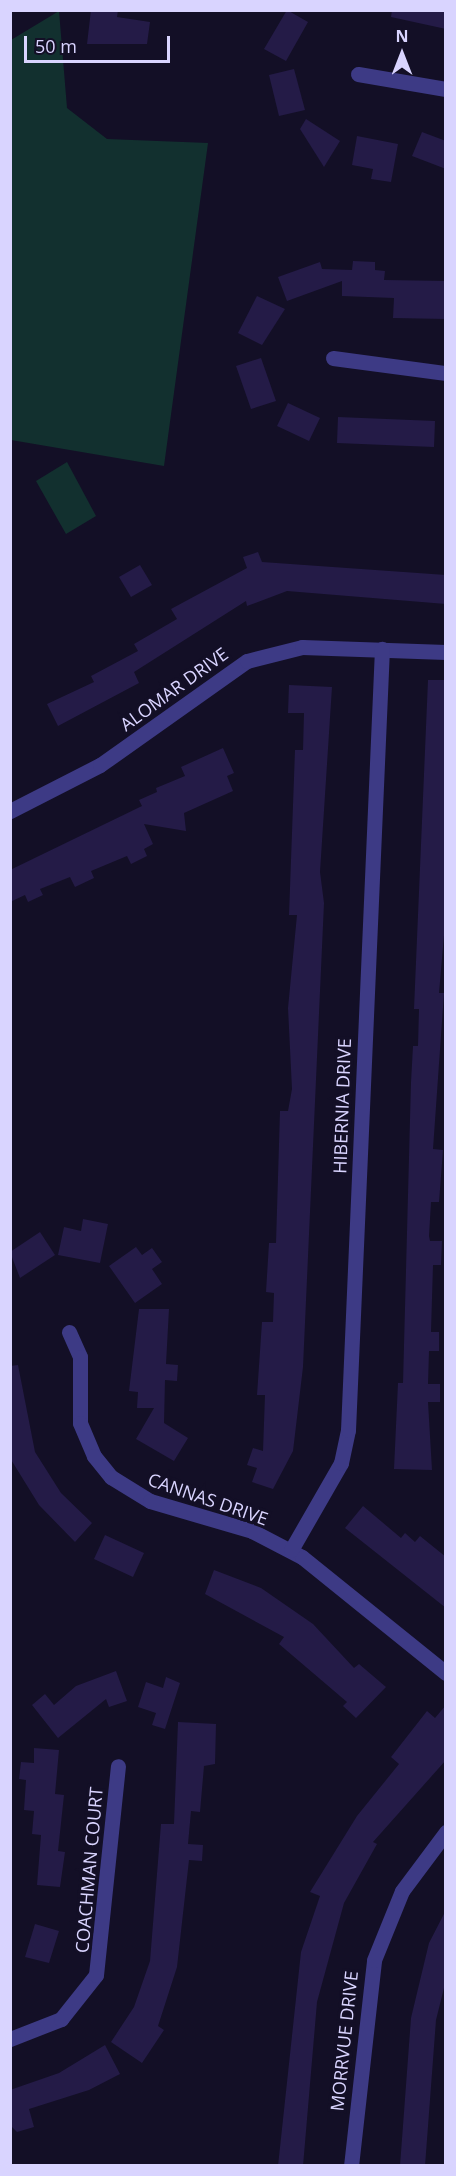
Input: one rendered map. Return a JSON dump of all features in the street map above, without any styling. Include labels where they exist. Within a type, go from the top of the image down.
[{"type":"street","points":[[358,74],[446,89]]},
{"type":"street","points":[[333,358],[446,374]]},
{"type":"street","name":"ALOMAR DRIVE","points":[[10,811],[100,765],[247,661],[302,647],[446,652]]},
{"type":"street","name":"HIBERNIA DRIVE","points":[[291,1550],[341,1463],[348,1430],[382,649]]},
{"type":"street","name":"CANNAS DRIVE","points":[[69,1332],[80,1357],[80,1423],[94,1456],[111,1478],[150,1501],[218,1519],[291,1550],[337,1581],[446,1673]]},
{"type":"street","name":"COACHMAN COURT","points":[[10,2039],[61,2019],[96,1975],[118,1766]]},
{"type":"street","name":"MORRVUE DRIVE","points":[[351,2166],[374,1960],[402,1891],[446,1832]]},
{"type":"green space","points":[[59,11],[67,108],[107,139],[208,143],[164,466],[11,440],[11,40]]},
{"type":"green space","points":[[67,462],[96,516],[66,534],[36,481]]},
{"type":"building","points":[[91,10],[118,10],[117,17],[150,22],[147,44],[87,44]]},
{"type":"building","points":[[287,10],[308,22],[286,61],[264,49]]},
{"type":"building","points":[[392,10],[446,10],[446,29],[391,17]]},
{"type":"building","points":[[294,69],[305,110],[279,116],[269,75]]},
{"type":"building","points":[[306,119],[340,141],[324,167],[300,129]]},
{"type":"building","points":[[422,132],[446,141],[446,169],[412,156]]},
{"type":"building","points":[[357,136],[398,144],[391,182],[371,179],[373,169],[352,165]]},
{"type":"building","points":[[353,261],[375,262],[375,270],[385,271],[384,280],[446,281],[446,319],[393,318],[394,298],[342,296],[342,281],[287,301],[278,277],[320,262],[322,269],[352,270]]},
{"type":"building","points":[[257,296],[285,309],[262,345],[238,333]]},
{"type":"building","points":[[261,358],[276,401],[251,409],[236,366]]},
{"type":"building","points":[[288,403],[320,418],[309,441],[277,426]]},
{"type":"building","points":[[338,417],[435,421],[434,447],[337,443]]},
{"type":"building","points":[[258,552],[262,562],[446,575],[446,604],[287,591],[247,606],[246,601],[134,672],[139,683],[58,726],[47,704],[94,682],[91,676],[138,651],[134,644],[177,619],[171,609],[247,568],[243,557]]},
{"type":"building","points":[[140,565],[152,585],[131,597],[119,577]]},
{"type":"building","points":[[428,680],[446,680],[446,912],[439,993],[444,993],[433,1149],[443,1150],[439,1202],[431,1202],[429,1236],[430,1241],[442,1241],[441,1265],[433,1265],[431,1332],[439,1332],[439,1351],[429,1351],[428,1384],[440,1384],[440,1402],[428,1402],[432,1470],[394,1469],[398,1383],[403,1383],[413,1046],[418,1046],[419,1009],[414,1009]]},
{"type":"building","points":[[289,685],[332,687],[320,872],[324,903],[303,1367],[293,1451],[273,1489],[252,1482],[257,1468],[247,1465],[253,1448],[263,1451],[265,1395],[257,1395],[262,1322],[273,1322],[274,1293],[266,1292],[269,1243],[276,1243],[280,1111],[288,1111],[292,1089],[288,1008],[297,915],[289,915],[295,750],[303,750],[304,713],[288,713]]},
{"type":"building","points":[[223,748],[234,773],[227,776],[233,791],[184,813],[186,831],[144,824],[153,844],[144,849],[147,856],[131,864],[127,856],[91,871],[94,878],[75,887],[70,877],[40,889],[43,895],[28,902],[25,895],[10,902],[10,870],[142,806],[139,800],[157,792],[156,788],[185,776],[181,767]]},
{"type":"building","points":[[83,1219],[108,1224],[100,1263],[58,1255],[64,1227],[81,1231]]},
{"type":"building","points":[[40,1232],[55,1255],[20,1278],[10,1252]]},
{"type":"building","points":[[136,1247],[142,1255],[152,1248],[162,1262],[152,1269],[162,1284],[135,1303],[109,1266]]},
{"type":"building","points":[[139,1309],[169,1309],[166,1364],[178,1365],[177,1381],[165,1380],[164,1423],[188,1438],[174,1461],[136,1439],[154,1408],[137,1408],[138,1392],[129,1391]]},
{"type":"building","points":[[18,1365],[35,1452],[61,1493],[92,1523],[75,1542],[39,1505],[10,1458],[10,1366]]},
{"type":"building","points":[[363,1506],[401,1538],[405,1533],[415,1542],[420,1536],[446,1557],[446,1608],[345,1528]]},
{"type":"building","points":[[105,1535],[144,1553],[133,1577],[94,1559]]},
{"type":"building","points":[[214,1570],[261,1588],[313,1624],[354,1668],[359,1664],[386,1687],[356,1718],[343,1706],[347,1702],[279,1644],[284,1637],[205,1594]]},
{"type":"building","points":[[116,1671],[127,1701],[109,1707],[106,1699],[58,1738],[32,1705],[45,1694],[54,1705],[76,1686]]},
{"type":"building","points":[[166,1677],[180,1683],[165,1729],[152,1725],[156,1713],[138,1707],[146,1682],[163,1688]]},
{"type":"building","points":[[446,1705],[446,1760],[373,1842],[377,1844],[344,1903],[317,2002],[303,2166],[278,2166],[301,1952],[320,1896],[310,1892],[357,1816],[399,1764],[391,1757],[427,1711],[435,1718]]},
{"type":"building","points":[[178,1722],[216,1724],[215,1764],[204,1766],[200,1812],[191,1811],[188,1844],[203,1845],[202,1861],[189,1860],[177,1967],[158,2026],[164,2030],[142,2063],[111,2042],[134,2007],[150,1961],[161,1824],[174,1824]]},
{"type":"building","points":[[34,1748],[59,1750],[55,1794],[64,1795],[58,1851],[65,1852],[60,1887],[37,1885],[41,1835],[32,1834],[34,1811],[24,1810],[26,1780],[19,1779],[21,1762],[34,1763]]},
{"type":"building","points":[[446,1910],[446,1980],[436,2020],[425,2166],[400,2166],[411,2018],[429,1943]]},
{"type":"building","points":[[35,1924],[59,1931],[49,1963],[25,1957]]},
{"type":"building","points":[[105,2045],[120,2074],[89,2090],[29,2109],[34,2127],[17,2132],[10,2125],[10,2090],[59,2073]]}]
